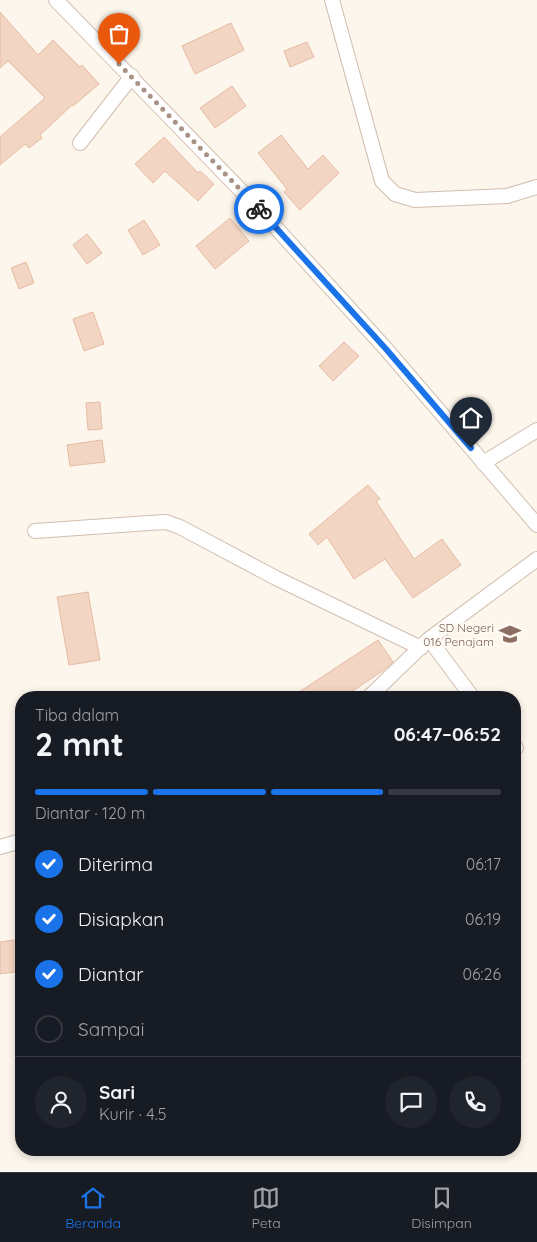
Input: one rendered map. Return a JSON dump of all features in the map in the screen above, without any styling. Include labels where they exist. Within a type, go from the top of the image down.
[{"type":"street","points":[[56,0],[132,76],[277,229],[386,349],[537,525]]},
{"type":"street","points":[[332,0],[382,181],[395,194],[414,200],[507,196],[537,186]]},
{"type":"street","points":[[80,143],[132,76]]},
{"type":"street","points":[[484,463],[537,430]]},
{"type":"street","points":[[35,531],[149,523],[173,525],[425,644],[467,691]]},
{"type":"street","points":[[375,691],[425,644],[537,559]]},
{"type":"street","points":[[0,847],[15,843]]},
{"type":"building","points":[[0,12],[38,55],[53,40],[80,67],[82,65],[99,84],[72,105],[40,135],[42,138],[29,148],[25,144],[0,165],[0,137],[45,98],[8,61],[0,68]]},
{"type":"building","points":[[231,23],[244,50],[195,74],[182,46]]},
{"type":"building","points":[[307,42],[314,57],[290,67],[284,51]]},
{"type":"building","points":[[232,86],[246,106],[215,128],[200,108]]},
{"type":"building","points":[[281,135],[308,169],[323,155],[339,173],[300,210],[284,192],[287,189],[258,153]]},
{"type":"building","points":[[164,137],[198,173],[200,171],[214,184],[198,201],[165,171],[153,183],[135,164]]},
{"type":"building","points":[[230,218],[249,241],[215,269],[196,246]]},
{"type":"building","points":[[144,220],[160,245],[143,255],[128,230]]},
{"type":"building","points":[[87,234],[102,253],[87,264],[73,245]]},
{"type":"building","points":[[26,262],[34,283],[19,289],[11,268]]},
{"type":"building","points":[[93,312],[104,344],[84,351],[73,319]]},
{"type":"building","points":[[344,342],[359,356],[333,381],[319,366]]},
{"type":"building","points":[[100,402],[102,429],[88,430],[86,403]]},
{"type":"building","points":[[102,440],[105,462],[70,466],[67,445]]},
{"type":"building","points":[[368,485],[380,499],[376,501],[414,559],[442,539],[461,565],[413,598],[385,559],[354,579],[327,537],[318,545],[309,534]]},
{"type":"building","points":[[88,592],[100,660],[69,665],[57,597]]},
{"type":"building","points":[[378,640],[393,662],[352,691],[301,691]]},
{"type":"building","points":[[15,940],[15,972],[0,974],[0,942]]},
{"type":"way so far","points":[[119,64],[259,209]]},
{"type":"place","name":"SD Negeri 016 Penajam","points":[[510,634]]},
{"type":"route","points":[[259,209],[386,349],[471,448]]}]
